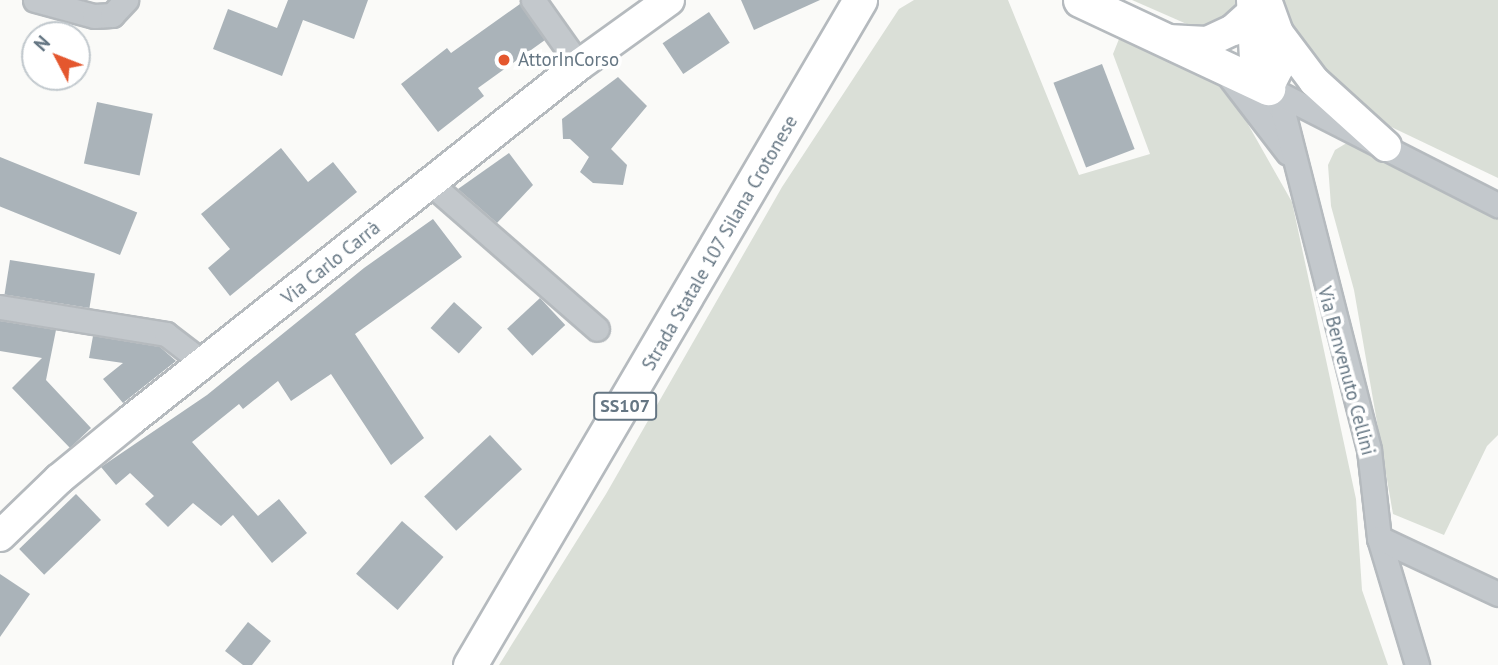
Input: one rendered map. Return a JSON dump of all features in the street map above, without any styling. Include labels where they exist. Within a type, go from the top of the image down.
[{"type":"highway","name":"Strada Statale 107 Silana Crotonese","points":[[470,665],[778,146],[860,0]]},
{"type":"highway","points":[[778,146],[880,0]]},
{"type":"highway","points":[[1080,0],[1268,88]]},
{"type":"main road","name":"Via Carlo Carrà","points":[[0,536],[59,479],[579,65],[670,0]]},
{"type":"main road","points":[[1168,40],[1207,42],[1233,30],[1257,4]]},
{"type":"main road","points":[[1257,4],[1314,81],[1386,146]]},
{"type":"main road","points":[[1257,4],[1255,60],[1268,88]]},
{"type":"main road","points":[[1268,88],[1279,68],[1278,33]]},
{"type":"street","points":[[35,0],[94,16],[112,15],[126,0]]},
{"type":"street","points":[[533,0],[579,65]]},
{"type":"street","name":"Via Benvenuto Cellini","points":[[1220,66],[1292,159]]},
{"type":"street","points":[[1268,88],[1498,205]]},
{"type":"street","name":"Via Benvenuto Cellini","points":[[1268,88],[1292,159],[1369,450],[1379,538],[1417,665]]},
{"type":"street","points":[[1292,159],[1318,113]]},
{"type":"street","points":[[431,184],[597,329]]},
{"type":"street","points":[[0,307],[166,334],[205,364]]},
{"type":"street","points":[[1379,538],[1498,594]]},
{"type":"shaded area","points":[[914,0],[1008,0],[1079,175],[1150,154],[1113,54],[1123,29],[1210,75],[1245,119],[1292,202],[1356,499],[1362,590],[1388,665],[499,665],[606,494],[782,187],[899,9]]},
{"type":"shaded area","points":[[1132,0],[1245,0],[1231,19],[1207,28],[1189,25]]},
{"type":"shaded area","points":[[1277,0],[1498,0],[1498,178],[1385,124],[1332,88],[1296,43]]},
{"type":"shaded area","points":[[1350,141],[1498,214],[1498,435],[1487,446],[1444,535],[1393,514],[1354,290],[1331,206],[1328,165],[1335,150]]},
{"type":"building","points":[[288,0],[368,0],[354,39],[303,20],[282,76],[213,49],[228,9],[277,28]]},
{"type":"building","points":[[741,0],[820,0],[754,30]]},
{"type":"building","points":[[520,4],[545,40],[478,88],[484,96],[438,132],[401,84],[447,48],[451,53]]},
{"type":"building","points":[[709,12],[730,43],[683,74],[663,43]]},
{"type":"building","points":[[1102,64],[1135,149],[1086,168],[1053,83]]},
{"type":"building","points":[[618,77],[647,106],[611,149],[627,165],[623,185],[593,183],[580,172],[589,157],[570,139],[563,139],[562,119]]},
{"type":"building","points":[[97,102],[153,114],[140,175],[84,164]]},
{"type":"building","points":[[281,148],[308,182],[333,162],[357,192],[230,296],[208,268],[230,249],[201,214]]},
{"type":"building","points":[[509,153],[533,185],[497,223],[458,189]]},
{"type":"building","points":[[0,157],[137,212],[120,255],[0,207]]},
{"type":"building","points":[[433,219],[462,257],[355,334],[424,438],[391,465],[331,374],[291,401],[278,381],[243,409],[239,404],[192,442],[258,516],[279,499],[307,533],[272,563],[233,515],[221,526],[193,503],[168,527],[145,504],[154,496],[130,473],[116,485],[101,467],[207,395],[364,268]]},
{"type":"building","points":[[10,260],[95,273],[89,308],[5,295]]},
{"type":"building","points":[[540,298],[565,325],[532,356],[507,329]]},
{"type":"building","points":[[454,302],[482,327],[459,353],[431,328]]},
{"type":"building","points":[[0,321],[56,330],[46,380],[91,428],[70,448],[12,388],[42,358],[0,351]]},
{"type":"building","points":[[93,336],[160,347],[176,361],[123,403],[103,379],[123,363],[89,358]]},
{"type":"building","points":[[490,435],[522,469],[456,531],[424,496]]},
{"type":"building","points":[[76,494],[101,520],[44,575],[19,549]]},
{"type":"building","points":[[402,521],[444,557],[398,610],[356,574]]},
{"type":"building","points":[[0,574],[30,594],[0,637]]},
{"type":"building","points":[[248,622],[271,641],[252,665],[243,665],[225,651]]},
{"type":"place","name":"AttorInCorso","points":[[504,60]]}]
